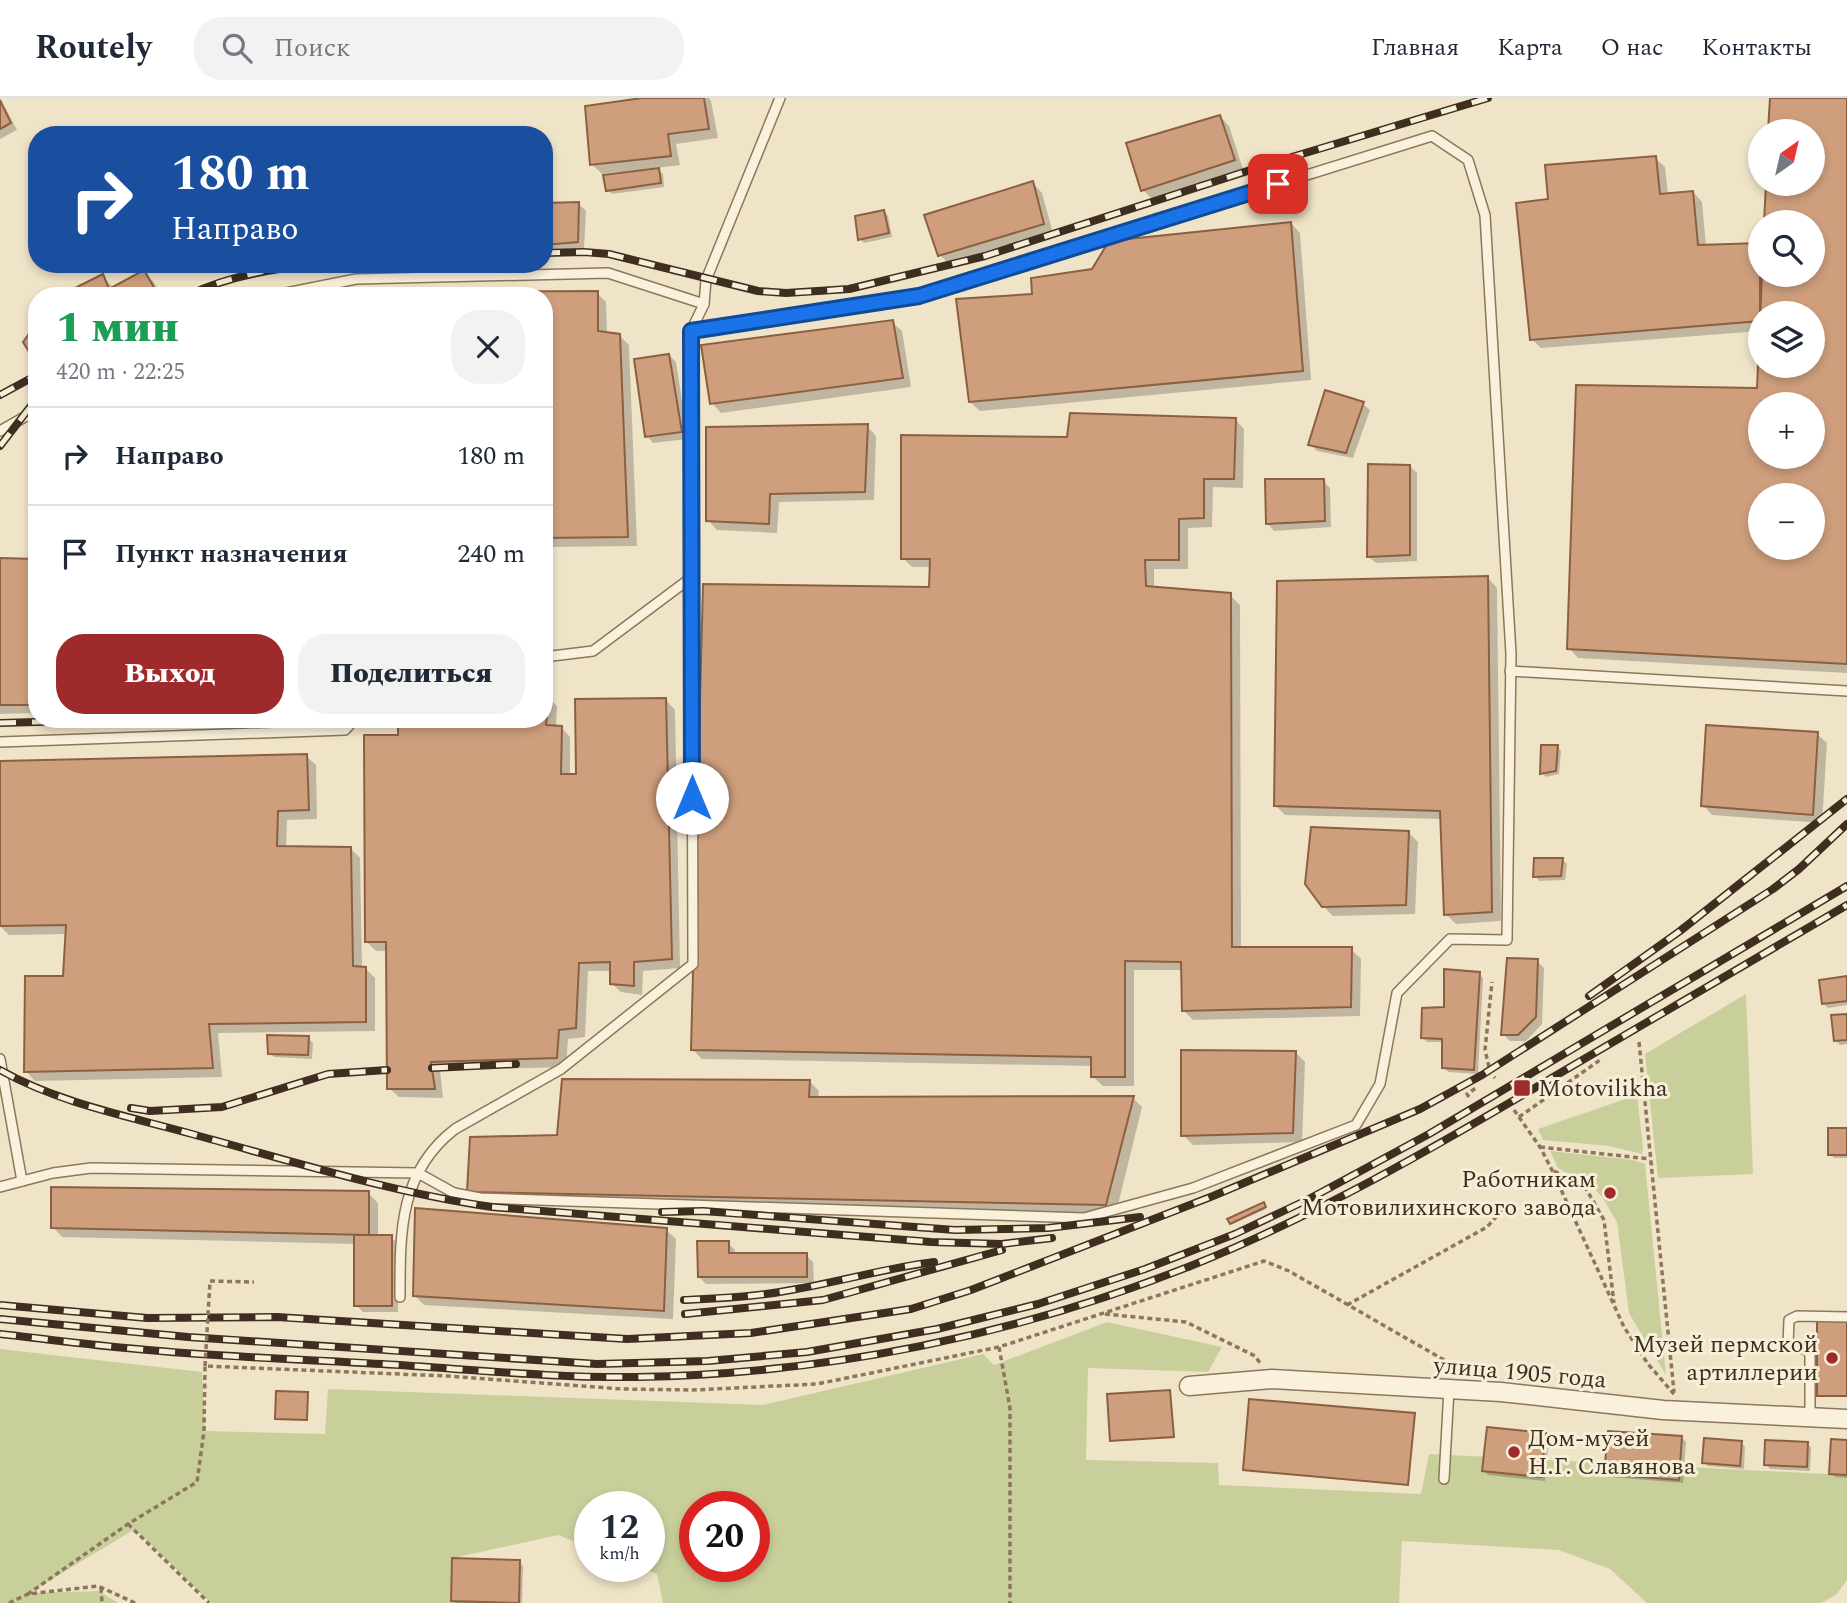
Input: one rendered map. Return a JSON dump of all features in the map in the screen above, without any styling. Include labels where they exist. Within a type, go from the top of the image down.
[{"type":"street","name":"улица 1905 года","points":[[1189,1386],[1272,1379],[1501,1392],[1663,1410],[1847,1419]]},
{"type":"lane","points":[[400,1297],[401,1231],[407,1201],[418,1173],[440,1141],[455,1129],[561,1069],[693,964],[691,331],[704,304],[706,280],[780,98]]},
{"type":"lane","points":[[0,1187],[53,1173],[91,1168],[418,1173],[454,1193],[480,1198],[1084,1218],[1193,1188],[1356,1125],[1380,1084],[1398,993],[1450,939],[1507,940],[1510,671],[1485,215],[1468,160],[1432,136],[919,296],[691,331]]},
{"type":"lane","points":[[316,287],[356,279],[608,273],[704,304]]},
{"type":"lane","points":[[0,431],[28,415]]},
{"type":"lane","points":[[553,656],[593,651],[692,577]]},
{"type":"lane","points":[[1510,671],[1847,691]]},
{"type":"lane","points":[[0,742],[347,728]]},
{"type":"lane","points":[[0,1059],[22,1181]]},
{"type":"lane","points":[[1810,1417],[1810,1355],[1807,1349],[1788,1345],[1790,1320],[1797,1316],[1847,1317]]},
{"type":"lane","points":[[1444,1479],[1449,1389]]},
{"type":"path","points":[[1489,1067],[1485,1049],[1492,982]]},
{"type":"path","points":[[1514,1110],[1540,1147],[1552,1170],[1615,1310],[1634,1343],[1674,1394],[1639,1042]]},
{"type":"path","points":[[1518,1117],[1600,1060]]},
{"type":"path","points":[[1469,1097],[1467,1094],[1476,1088]]},
{"type":"path","points":[[1540,1147],[1650,1159]]},
{"type":"path","points":[[1552,1170],[1585,1187],[1604,1220],[1615,1310]]},
{"type":"path","points":[[1347,1305],[1487,1227],[1504,1208]]},
{"type":"path","points":[[205,1366],[447,1376],[622,1389],[693,1390],[817,1384],[999,1347],[1264,1261],[1289,1271],[1465,1372]]},
{"type":"path","points":[[9,1603],[28,1594],[128,1524],[197,1482],[204,1431],[210,1281],[254,1282]]},
{"type":"path","points":[[1101,1313],[1186,1322],[1255,1356],[1272,1379]]},
{"type":"path","points":[[999,1347],[1010,1408],[1010,1603]]},
{"type":"path","points":[[128,1524],[209,1603]]},
{"type":"path","points":[[28,1594],[101,1587],[135,1603]]},
{"type":"path","points":[[101,1587],[102,1603]]},
{"type":"path","points":[[24,1603],[28,1594]]},
{"type":"green space","points":[[1746,994],[1753,1174],[1658,1178],[1645,1054]]},
{"type":"green space","points":[[1637,1095],[1642,1154],[1609,1146],[1543,1140],[1538,1129]]},
{"type":"green space","points":[[1550,1151],[1633,1160],[1645,1164],[1666,1375],[1629,1313],[1617,1222],[1602,1197],[1592,1187],[1558,1168]]},
{"type":"green space","points":[[1107,1322],[1222,1347],[1208,1372],[1088,1368],[1086,1460],[1218,1463],[1219,1485],[1421,1494],[1429,1454],[1847,1475],[1847,1580],[1836,1595],[1821,1603],[1647,1603],[1610,1569],[1559,1550],[1402,1541],[1399,1603],[663,1603],[659,1582],[665,1582],[665,1491],[574,1491],[574,1542],[558,1535],[453,1558],[451,1601],[486,1603],[211,1603],[135,1529],[29,1593],[99,1591],[118,1603],[0,1603],[0,1349],[202,1372],[205,1431],[325,1434],[328,1389],[763,1405],[983,1354],[994,1365]]},
{"type":"building","points":[[642,98],[704,98],[709,129],[668,134],[671,156],[590,165],[585,106]]},
{"type":"building","points":[[1770,98],[1847,98],[1847,664],[1567,649],[1576,385],[1757,388],[1757,378],[1825,378],[1825,301],[1761,301],[1761,287],[1825,287],[1825,210],[1765,210],[1765,196],[1825,196],[1825,119],[1769,119]]},
{"type":"building","points":[[0,100],[11,123],[0,129]]},
{"type":"building","points":[[1220,115],[1235,160],[1141,191],[1126,143]]},
{"type":"building","points":[[1656,156],[1660,194],[1693,191],[1698,245],[1748,243],[1748,287],[1760,287],[1760,301],[1748,301],[1748,322],[1530,340],[1516,203],[1548,199],[1545,165]]},
{"type":"building","points":[[659,168],[661,183],[606,191],[603,175]]},
{"type":"building","points":[[1033,181],[1044,224],[938,256],[924,215]]},
{"type":"building","points":[[579,202],[578,242],[553,244],[553,203]]},
{"type":"building","points":[[884,210],[889,233],[858,240],[855,216]]},
{"type":"building","points":[[1291,222],[1303,371],[969,402],[956,299],[1032,294],[1031,278],[1092,269],[1109,241]]},
{"type":"building","points":[[138,273],[146,273],[154,287],[113,287]]},
{"type":"building","points":[[103,274],[108,287],[77,287]]},
{"type":"building","points":[[553,291],[598,291],[598,331],[620,334],[628,537],[553,538]]},
{"type":"building","points":[[893,320],[903,378],[710,404],[701,345]]},
{"type":"building","points":[[28,335],[28,350],[23,342]]},
{"type":"building","points":[[669,354],[682,432],[645,437],[634,359]]},
{"type":"building","points":[[1325,390],[1364,402],[1346,453],[1308,445]]},
{"type":"building","points":[[1070,413],[1236,418],[1234,479],[1204,479],[1204,518],[1179,519],[1179,560],[1145,560],[1146,586],[1231,593],[1232,947],[1352,947],[1351,1007],[1182,1011],[1181,962],[1125,961],[1125,1077],[1091,1077],[1091,1057],[691,1050],[703,584],[929,587],[930,559],[901,559],[901,435],[1067,437]]},
{"type":"building","points":[[868,424],[865,492],[770,494],[769,524],[706,521],[706,427]]},
{"type":"building","points":[[1368,464],[1410,465],[1410,555],[1367,557]]},
{"type":"building","points":[[1265,479],[1324,479],[1325,521],[1266,524]]},
{"type":"building","points":[[0,558],[28,559],[28,705],[0,705]]},
{"type":"building","points":[[1488,576],[1492,912],[1444,915],[1440,811],[1274,806],[1277,581]]},
{"type":"building","points":[[666,698],[672,959],[634,962],[634,986],[610,984],[610,962],[579,963],[576,1028],[559,1030],[557,1058],[431,1062],[435,1089],[387,1089],[386,942],[365,942],[364,735],[398,735],[398,728],[562,726],[561,774],[576,774],[575,699]]},
{"type":"building","points":[[1706,725],[1818,732],[1813,815],[1701,806]]},
{"type":"building","points":[[1541,745],[1558,745],[1556,771],[1540,774]]},
{"type":"building","points":[[307,754],[309,810],[278,811],[277,846],[351,847],[353,966],[366,967],[366,1022],[209,1024],[213,1068],[24,1072],[25,976],[63,976],[66,925],[0,926],[0,761]]},
{"type":"building","points":[[1311,827],[1409,831],[1406,905],[1322,907],[1305,884]]},
{"type":"building","points":[[1534,858],[1563,858],[1561,876],[1533,877]]},
{"type":"building","points":[[1507,958],[1538,959],[1536,1017],[1518,1035],[1501,1035]]},
{"type":"building","points":[[1444,969],[1480,972],[1474,1070],[1442,1068],[1442,1039],[1421,1038],[1422,1008],[1444,1007]]},
{"type":"building","points":[[1847,976],[1847,1001],[1822,1004],[1819,980]]},
{"type":"building","points":[[1847,1014],[1847,1040],[1834,1041],[1831,1015]]},
{"type":"building","points":[[267,1035],[309,1036],[308,1055],[268,1054]]},
{"type":"building","points":[[1181,1050],[1296,1051],[1293,1133],[1181,1136]]},
{"type":"building","points":[[562,1079],[810,1080],[809,1097],[1134,1096],[1106,1205],[467,1192],[470,1137],[557,1135]]},
{"type":"building","points":[[1828,1128],[1847,1128],[1847,1155],[1828,1155]]},
{"type":"building","points":[[51,1187],[369,1191],[369,1235],[51,1228]]},
{"type":"building","points":[[1264,1202],[1266,1207],[1230,1224],[1227,1219]]},
{"type":"building","points":[[415,1208],[667,1228],[664,1311],[413,1296]]},
{"type":"building","points":[[354,1235],[392,1235],[392,1306],[354,1306]]},
{"type":"building","points":[[697,1241],[729,1241],[729,1253],[807,1253],[807,1277],[698,1277]]},
{"type":"building","name":"Музей пермской артиллерии","points":[[1817,1321],[1847,1321],[1847,1396],[1817,1396]]},
{"type":"building","points":[[1170,1390],[1174,1437],[1110,1441],[1107,1394]]},
{"type":"building","points":[[276,1391],[308,1392],[307,1420],[275,1419]]},
{"type":"building","points":[[1249,1399],[1415,1413],[1408,1485],[1243,1470]]},
{"type":"building","name":"Дом-музей Н.Г. Славянова","points":[[1487,1427],[1546,1433],[1541,1477],[1482,1471]]},
{"type":"building","points":[[1608,1431],[1682,1436],[1679,1480],[1604,1474]]},
{"type":"building","points":[[1704,1438],[1742,1441],[1740,1466],[1702,1463]]},
{"type":"building","points":[[1831,1439],[1847,1440],[1847,1475],[1829,1474]]},
{"type":"building","points":[[1765,1440],[1808,1442],[1807,1467],[1764,1465]]},
{"type":"building","points":[[452,1558],[520,1560],[519,1603],[451,1601]]},
{"type":"railway","points":[[553,253],[609,254],[758,291],[786,293],[849,289],[985,256],[1272,163],[1488,98]]},
{"type":"railway","points":[[207,287],[258,273]]},
{"type":"railway","points":[[0,395],[28,380]]},
{"type":"railway","points":[[0,446],[28,410]]},
{"type":"railway","points":[[0,723],[28,722]]},
{"type":"railway","points":[[1589,996],[1680,931],[1847,799]]},
{"type":"railway","points":[[0,1305],[147,1318],[277,1317],[627,1339],[751,1333],[911,1309],[971,1290],[1213,1196],[1420,1109],[1482,1075],[1773,889],[1799,869],[1847,824]]},
{"type":"railway","points":[[0,1319],[188,1337],[597,1364],[708,1361],[807,1352],[937,1329],[1038,1304],[1145,1269],[1235,1234],[1309,1199],[1429,1134],[1847,886]]},
{"type":"railway","points":[[0,1334],[198,1354],[541,1375],[637,1377],[708,1374],[850,1359],[990,1330],[1059,1312],[1193,1265],[1331,1202],[1463,1130],[1847,905]]},
{"type":"railway","points":[[432,1068],[516,1064]]},
{"type":"railway","points":[[0,1070],[46,1091],[118,1115],[378,1184],[454,1201],[492,1207],[931,1242],[1002,1244],[1052,1238]]},
{"type":"railway","points":[[131,1108],[150,1111],[222,1107],[328,1074],[387,1070]]},
{"type":"railway","points":[[662,1212],[703,1211],[955,1230],[1048,1228],[1140,1217]]},
{"type":"railway","points":[[685,1314],[823,1300],[1002,1250]]},
{"type":"railway","points":[[684,1300],[778,1292],[934,1262]]},
{"type":"place","name":"Motovilikha","points":[[1522,1088]]},
{"type":"place","name":"Работникам Мотовилихинского завода","points":[[1610,1193]]},
{"type":"place","name":"Музей пермской артиллерии","points":[[1832,1358]]},
{"type":"place","name":"Дом-музей Н.Г. Славянова","points":[[1514,1452]]},
{"type":"route","points":[[692,798],[691,331],[919,296],[1278,184]]}]
